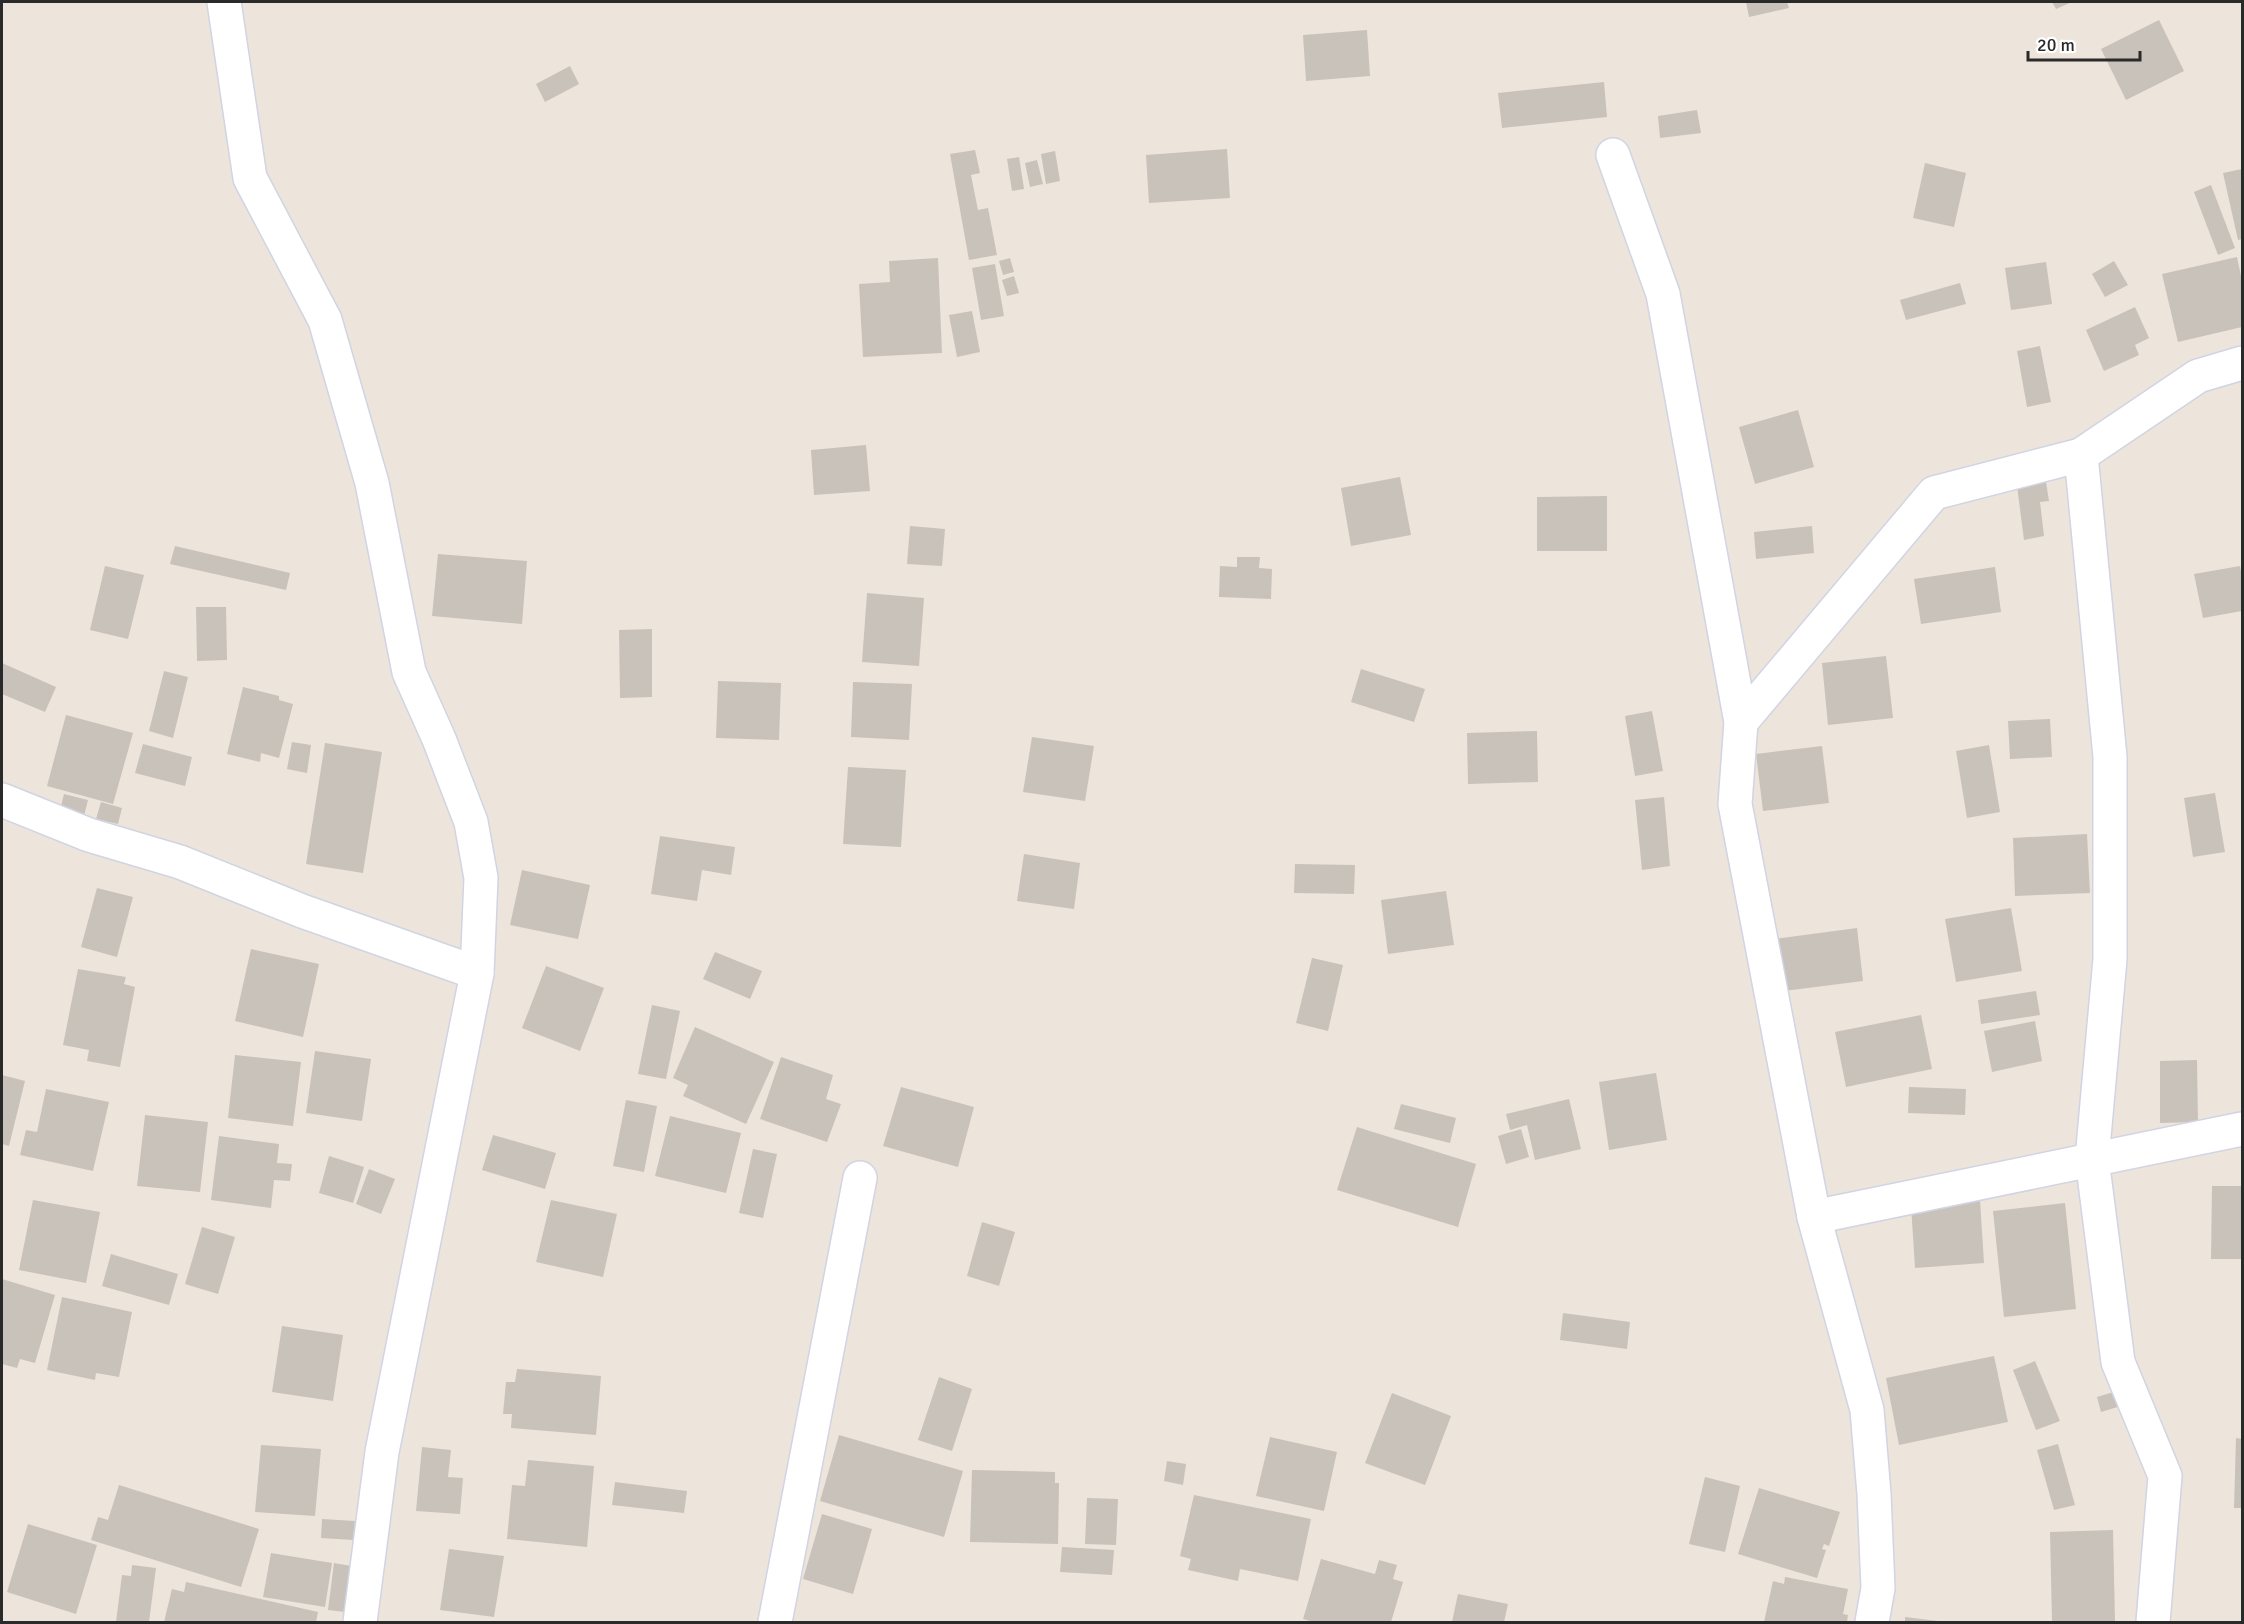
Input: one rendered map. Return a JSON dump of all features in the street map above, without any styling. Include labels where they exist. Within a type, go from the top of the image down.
[{"type":"street","points":[[224,2],[250,178],[325,320],[372,483],[409,672],[439,739],[471,822],[481,878],[477,973],[382,1452],[360,1623]]},
{"type":"street","points":[[1613,155],[1663,294],[1741,722],[1735,804],[1814,1217],[1867,1410],[1874,1494],[1878,1588],[1872,1623]]},
{"type":"street","points":[[1741,722],[1934,493],[2081,455],[2198,376],[2242,363]]},
{"type":"street","points":[[2081,455],[2110,757],[2110,959],[2092,1159],[2118,1362],[2165,1476],[2153,1623]]},
{"type":"street","points":[[2,800],[89,835],[180,862],[302,912],[477,973]]},
{"type":"street","points":[[1814,1217],[2242,1129]]},
{"type":"street","points":[[775,1623],[860,1178]]},
{"type":"building","points":[[1746,2],[1787,2],[1789,8],[1749,17]]},
{"type":"building","points":[[2052,2],[2072,2],[2056,9]]},
{"type":"building","points":[[2159,20],[2184,71],[2126,100],[2101,49]]},
{"type":"building","points":[[1367,30],[1370,76],[1306,81],[1303,35]]},
{"type":"building","points":[[570,66],[579,84],[545,102],[536,84]]},
{"type":"building","points":[[1604,82],[1607,117],[1502,128],[1498,93]]},
{"type":"building","points":[[1697,110],[1701,133],[1660,138],[1658,116]]},
{"type":"building","points":[[1227,149],[1230,198],[1149,203],[1146,155]]},
{"type":"building","points":[[975,150],[980,173],[971,175],[978,210],[988,208],[997,255],[969,260],[950,154]]},
{"type":"building","points":[[1055,151],[1060,181],[1046,184],[1041,154]]},
{"type":"building","points":[[1019,157],[1024,189],[1012,191],[1007,159]]},
{"type":"building","points":[[1037,160],[1043,184],[1030,187],[1025,163]]},
{"type":"building","points":[[1925,163],[1966,173],[1954,227],[1913,218]]},
{"type":"building","points":[[2242,169],[2242,239],[2238,240],[2223,173]]},
{"type":"building","points":[[2211,185],[2235,248],[2218,255],[2194,192]]},
{"type":"building","points":[[2237,257],[2242,281],[2242,327],[2178,342],[2162,274]]},
{"type":"building","points":[[938,258],[942,353],[863,357],[859,284],[890,282],[889,261]]},
{"type":"building","points":[[1010,258],[1014,272],[1003,275],[999,261]]},
{"type":"building","points":[[2114,261],[2128,285],[2105,297],[2092,274]]},
{"type":"building","points":[[2046,262],[2052,304],[2011,310],[2005,268]]},
{"type":"building","points":[[995,264],[1004,316],[981,320],[972,268]]},
{"type":"building","points":[[1014,276],[1019,293],[1007,296],[1002,280]]},
{"type":"building","points":[[1960,283],[1966,304],[1906,320],[1900,300]]},
{"type":"building","points":[[2135,307],[2149,338],[2135,345],[2139,355],[2104,371],[2086,330]]},
{"type":"building","points":[[972,311],[980,352],[957,357],[949,315]]},
{"type":"building","points":[[2040,346],[2051,402],[2027,407],[2017,351]]},
{"type":"building","points":[[1798,410],[1814,467],[1755,484],[1739,427]]},
{"type":"building","points":[[866,445],[870,491],[814,495],[811,450]]},
{"type":"building","points":[[1400,477],[1411,535],[1351,546],[1341,488]]},
{"type":"building","points":[[2046,482],[2049,501],[2040,502],[2044,536],[2024,540],[2017,486]]},
{"type":"building","points":[[1607,496],[1607,551],[1537,551],[1537,497]]},
{"type":"building","points":[[910,526],[945,529],[942,566],[907,564]]},
{"type":"building","points":[[1812,526],[1814,553],[1756,559],[1754,532]]},
{"type":"building","points":[[175,546],[290,573],[286,590],[170,564]]},
{"type":"building","points":[[438,554],[527,561],[522,624],[432,616]]},
{"type":"building","points":[[1237,557],[1260,557],[1259,568],[1272,569],[1271,599],[1219,597],[1220,566],[1237,567]]},
{"type":"building","points":[[105,566],[144,575],[128,639],[90,630]]},
{"type":"building","points":[[2240,566],[2242,611],[2203,618],[2194,574]]},
{"type":"building","points":[[1995,567],[2001,612],[1921,624],[1914,579]]},
{"type":"building","points":[[867,593],[924,598],[919,666],[862,662]]},
{"type":"building","points":[[196,607],[226,607],[227,660],[197,661]]},
{"type":"building","points":[[652,629],[652,697],[620,698],[619,630]]},
{"type":"building","points":[[1886,656],[1893,718],[1828,725],[1822,663]]},
{"type":"building","points":[[2,663],[56,687],[45,712],[2,694]]},
{"type":"building","points":[[1361,669],[1425,689],[1414,722],[1351,702]]},
{"type":"building","points":[[164,671],[188,677],[173,738],[149,731]]},
{"type":"building","points":[[718,681],[781,683],[779,740],[716,738]]},
{"type":"building","points":[[853,682],[912,684],[909,740],[851,737]]},
{"type":"building","points":[[243,687],[279,696],[279,700],[293,704],[279,758],[261,753],[260,762],[227,754]]},
{"type":"building","points":[[1652,711],[1663,771],[1635,776],[1625,716]]},
{"type":"building","points":[[66,715],[133,733],[113,804],[47,786]]},
{"type":"building","points":[[2050,719],[2052,757],[2010,759],[2008,721]]},
{"type":"building","points":[[1537,731],[1538,782],[1468,784],[1467,733]]},
{"type":"building","points":[[1032,737],[1094,746],[1085,801],[1023,792]]},
{"type":"building","points":[[292,742],[311,745],[307,773],[287,769]]},
{"type":"building","points":[[325,743],[382,752],[363,873],[306,864]]},
{"type":"building","points":[[143,744],[192,757],[185,786],[135,773]]},
{"type":"building","points":[[1989,745],[2000,812],[1967,818],[1956,751]]},
{"type":"building","points":[[1822,746],[1829,803],[1763,811],[1756,754]]},
{"type":"building","points":[[848,767],[906,770],[901,847],[843,844]]},
{"type":"building","points":[[2215,793],[2225,852],[2193,857],[2184,798]]},
{"type":"building","points":[[64,794],[88,800],[83,820],[59,814]]},
{"type":"building","points":[[1664,797],[1670,866],[1642,870],[1635,800]]},
{"type":"building","points":[[101,802],[122,808],[118,824],[96,819]]},
{"type":"building","points":[[2087,834],[2090,893],[2015,896],[2013,838]]},
{"type":"building","points":[[660,836],[735,847],[731,875],[702,870],[697,901],[651,894]]},
{"type":"building","points":[[1024,854],[1080,863],[1074,909],[1017,901]]},
{"type":"building","points":[[1295,864],[1355,865],[1354,894],[1294,893]]},
{"type":"building","points":[[522,870],[590,885],[578,939],[510,925]]},
{"type":"building","points":[[97,888],[133,897],[117,957],[81,947]]},
{"type":"building","points":[[1446,891],[1454,945],[1388,954],[1381,900]]},
{"type":"building","points":[[2011,908],[2022,971],[1956,982],[1945,919]]},
{"type":"building","points":[[1857,928],[1863,981],[1776,992],[1775,939]]},
{"type":"building","points":[[251,949],[319,964],[303,1037],[235,1021]]},
{"type":"building","points":[[715,952],[762,971],[750,999],[703,979]]},
{"type":"building","points":[[1312,958],[1343,965],[1328,1031],[1296,1023]]},
{"type":"building","points":[[546,966],[604,988],[580,1051],[522,1028]]},
{"type":"building","points":[[78,969],[126,977],[124,984],[135,987],[120,1067],[87,1061],[89,1050],[63,1045]]},
{"type":"building","points":[[2036,991],[2040,1015],[1981,1024],[1978,1000]]},
{"type":"building","points":[[652,1005],[680,1011],[666,1079],[638,1074]]},
{"type":"building","points":[[1921,1015],[1932,1069],[1846,1087],[1835,1032]]},
{"type":"building","points":[[2035,1021],[2042,1061],[1992,1072],[1984,1031]]},
{"type":"building","points":[[695,1027],[774,1062],[746,1124],[683,1096],[688,1085],[673,1078]]},
{"type":"building","points":[[315,1051],[371,1059],[362,1121],[306,1113]]},
{"type":"building","points":[[235,1055],[301,1062],[293,1126],[228,1118]]},
{"type":"building","points":[[781,1057],[833,1075],[826,1099],[841,1104],[827,1142],[760,1119]]},
{"type":"building","points":[[2197,1060],[2198,1122],[2160,1123],[2160,1061]]},
{"type":"building","points":[[1656,1073],[1667,1140],[1609,1150],[1599,1082]]},
{"type":"building","points":[[2,1075],[25,1081],[9,1146],[2,1144]]},
{"type":"building","points":[[901,1087],[974,1107],[958,1167],[883,1146]]},
{"type":"building","points":[[1909,1087],[1966,1089],[1965,1115],[1908,1113]]},
{"type":"building","points":[[46,1089],[109,1102],[93,1171],[20,1155],[26,1130],[37,1132]]},
{"type":"building","points":[[1569,1099],[1581,1149],[1535,1160],[1527,1125],[1510,1130],[1506,1114]]},
{"type":"building","points":[[626,1100],[657,1106],[644,1172],[613,1166]]},
{"type":"building","points":[[1401,1104],[1456,1118],[1450,1143],[1394,1129]]},
{"type":"building","points":[[145,1115],[208,1122],[200,1192],[137,1186]]},
{"type":"building","points":[[670,1116],[741,1133],[726,1193],[655,1176]]},
{"type":"building","points":[[1357,1127],[1476,1164],[1458,1227],[1337,1190]]},
{"type":"building","points":[[1521,1129],[1529,1157],[1506,1164],[1498,1136]]},
{"type":"building","points":[[493,1135],[556,1153],[545,1189],[482,1170]]},
{"type":"building","points":[[219,1136],[279,1144],[277,1163],[292,1164],[290,1181],[274,1180],[271,1208],[211,1200]]},
{"type":"building","points":[[753,1149],[777,1154],[763,1218],[739,1213]]},
{"type":"building","points":[[329,1156],[364,1167],[353,1203],[319,1193]]},
{"type":"building","points":[[369,1169],[395,1179],[381,1214],[356,1204]]},
{"type":"building","points":[[2212,1186],[2242,1186],[2242,1259],[2211,1259]]},
{"type":"building","points":[[33,1200],[100,1212],[86,1283],[19,1270]]},
{"type":"building","points":[[551,1200],[617,1214],[603,1277],[536,1262]]},
{"type":"building","points":[[1980,1200],[1984,1263],[1915,1268],[1911,1205]]},
{"type":"building","points":[[2065,1203],[2076,1309],[2004,1317],[1993,1211]]},
{"type":"building","points":[[982,1222],[1015,1232],[999,1286],[967,1276]]},
{"type":"building","points":[[202,1227],[235,1237],[218,1294],[185,1284]]},
{"type":"building","points":[[111,1254],[178,1274],[169,1305],[102,1286]]},
{"type":"building","points":[[2,1279],[55,1295],[35,1363],[20,1359],[17,1368],[2,1364]]},
{"type":"building","points":[[62,1297],[132,1312],[119,1377],[96,1373],[95,1380],[47,1370]]},
{"type":"building","points":[[1563,1313],[1630,1322],[1627,1349],[1560,1340]]},
{"type":"building","points":[[282,1326],[343,1335],[333,1401],[272,1392]]},
{"type":"building","points":[[1994,1356],[2008,1422],[1899,1445],[1886,1378]]},
{"type":"building","points":[[2035,1361],[2060,1421],[2036,1430],[2013,1370]]},
{"type":"building","points":[[517,1369],[601,1376],[596,1435],[511,1428],[512,1414],[503,1414],[506,1382],[515,1382]]},
{"type":"building","points":[[939,1377],[972,1389],[952,1451],[918,1440]]},
{"type":"building","points":[[2117,1391],[2121,1406],[2101,1412],[2097,1397]]},
{"type":"building","points":[[1392,1393],[1451,1416],[1425,1485],[1365,1463]]},
{"type":"building","points":[[839,1435],[963,1471],[944,1537],[820,1501]]},
{"type":"building","points":[[1270,1437],[1337,1452],[1324,1511],[1256,1496]]},
{"type":"building","points":[[2236,1438],[2242,1439],[2242,1508],[2234,1508]]},
{"type":"building","points":[[2058,1444],[2075,1505],[2054,1510],[2037,1450]]},
{"type":"building","points":[[261,1445],[321,1449],[315,1516],[255,1512]]},
{"type":"building","points":[[422,1447],[451,1450],[448,1477],[463,1478],[460,1514],[416,1511]]},
{"type":"building","points":[[528,1460],[594,1466],[587,1547],[507,1539],[512,1485],[525,1486]]},
{"type":"building","points":[[1167,1461],[1186,1464],[1183,1485],[1164,1481]]},
{"type":"building","points":[[972,1470],[1055,1472],[1055,1483],[1059,1483],[1058,1544],[970,1542]]},
{"type":"building","points":[[1705,1477],[1740,1486],[1725,1552],[1689,1544]]},
{"type":"building","points":[[615,1482],[687,1491],[684,1513],[612,1505]]},
{"type":"building","points":[[119,1485],[259,1529],[241,1587],[91,1540],[98,1517],[108,1520]]},
{"type":"building","points":[[1759,1488],[1840,1512],[1829,1546],[1824,1544],[1822,1549],[1826,1550],[1817,1578],[1738,1554]]},
{"type":"building","points":[[1194,1495],[1311,1519],[1298,1581],[1240,1569],[1238,1581],[1188,1570],[1191,1559],[1180,1556]]},
{"type":"building","points":[[1087,1498],[1118,1499],[1116,1545],[1085,1544]]},
{"type":"building","points":[[822,1514],[872,1529],[853,1594],[803,1579]]},
{"type":"building","points":[[322,1519],[355,1521],[353,1540],[321,1538]]},
{"type":"building","points":[[28,1524],[97,1545],[76,1614],[7,1592]]},
{"type":"building","points":[[2113,1530],[2115,1622],[2052,1622],[2050,1532]]},
{"type":"building","points":[[1062,1547],[1114,1550],[1112,1575],[1060,1572]]},
{"type":"building","points":[[449,1549],[504,1556],[494,1617],[440,1610]]},
{"type":"building","points":[[271,1553],[332,1563],[325,1607],[263,1597]]},
{"type":"building","points":[[1321,1559],[1375,1574],[1379,1560],[1397,1565],[1393,1579],[1403,1582],[1391,1622],[1314,1622],[1303,1619]]},
{"type":"building","points":[[334,1563],[351,1566],[345,1612],[328,1610]]},
{"type":"building","points":[[132,1565],[156,1568],[149,1622],[116,1622],[122,1575],[131,1576]]},
{"type":"building","points":[[1785,1577],[1848,1589],[1843,1614],[1848,1615],[1847,1622],[1764,1622],[1773,1581],[1784,1584]]},
{"type":"building","points":[[186,1582],[318,1612],[316,1622],[164,1622],[172,1589],[184,1592]]},
{"type":"building","points":[[1458,1594],[1508,1604],[1504,1622],[1452,1622]]},
{"type":"building","points":[[1905,1617],[1938,1621],[1938,1622],[1905,1622]]}]
